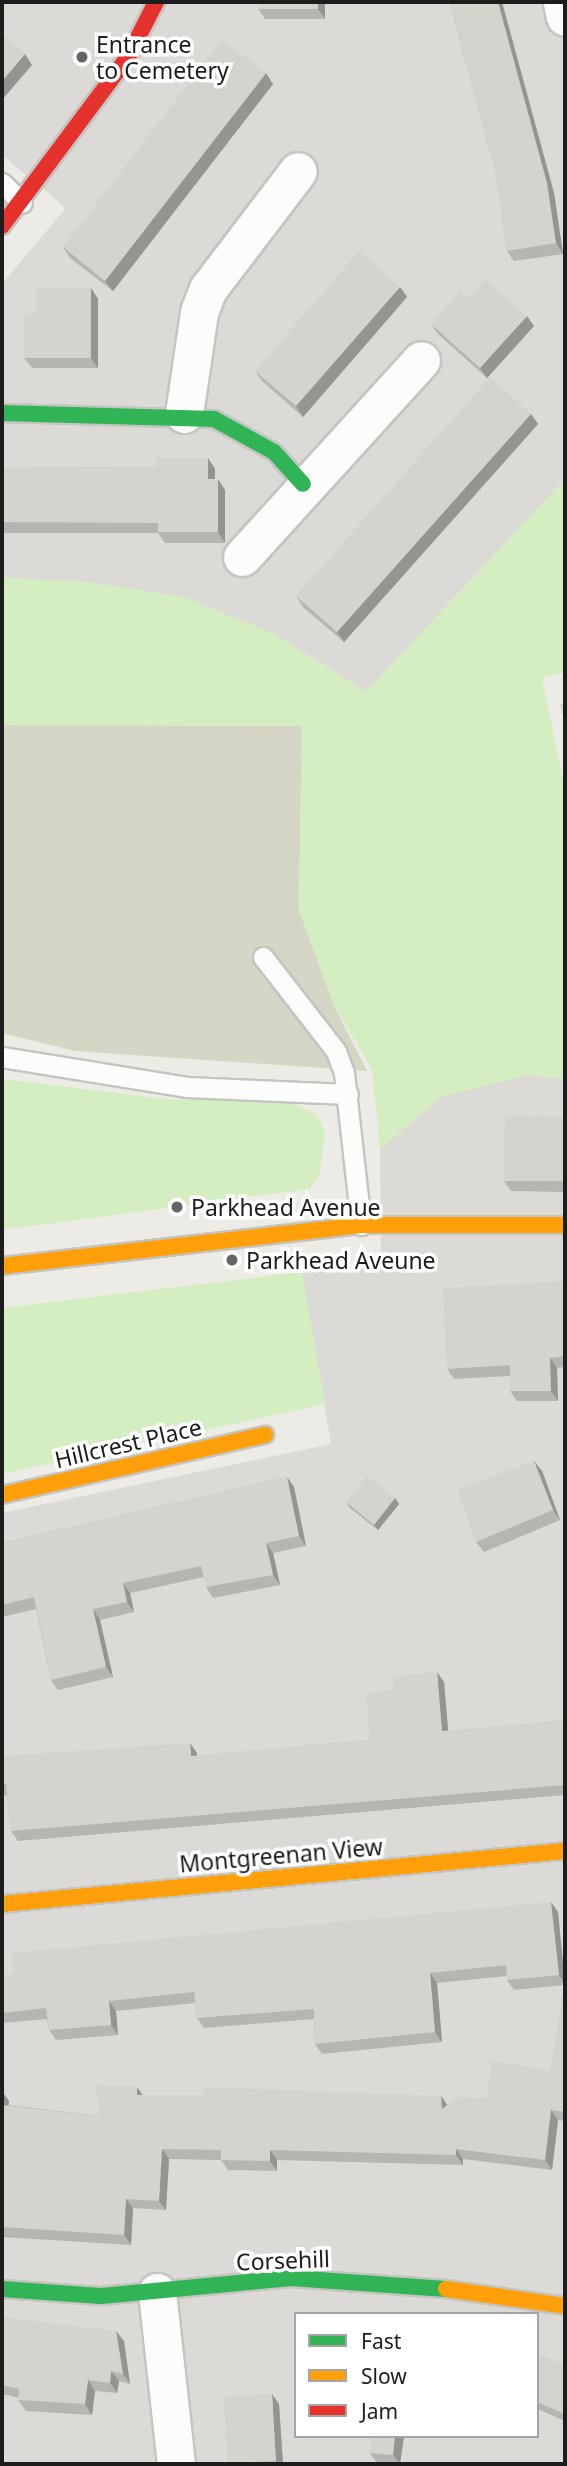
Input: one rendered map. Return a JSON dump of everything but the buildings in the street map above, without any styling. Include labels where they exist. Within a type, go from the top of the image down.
[{"type":"street","points":[[2,226],[22,203],[128,57],[156,2]]},
{"type":"street","points":[[562,2],[565,17]]},
{"type":"street","points":[[184,414],[199,312],[208,289],[298,172]]},
{"type":"street","points":[[242,557],[303,484],[421,360]]},
{"type":"street","points":[[2,413],[184,414],[242,429],[303,484]]},
{"type":"street","points":[[2,1266],[360,1225],[565,1225]]},
{"type":"street","name":"Hillcrest Place","points":[[2,1495],[265,1434]]},
{"type":"street","name":"Montgreenan View","points":[[2,1904],[565,1851]]},
{"type":"street","name":"Corsehill","points":[[2,2289],[101,2296],[291,2278],[412,2284],[565,2306]]},
{"type":"street","points":[[157,2292],[176,2464]]},
{"type":"lane","points":[[2,183],[22,203]]},
{"type":"lane","points":[[263,957],[336,1051],[348,1094],[360,1225]]},
{"type":"lane","points":[[2,1057],[187,1087],[348,1094]]},
{"type":"shaded area","points":[[2,2],[565,2],[565,479],[366,692],[275,634],[88,582],[2,578],[2,284],[66,208],[2,155]]},
{"type":"shaded area","points":[[2,725],[302,726],[299,910],[334,1006],[367,1071],[75,1051],[2,1033]]},
{"type":"shaded area","points":[[526,1075],[565,1079],[565,2464],[2,2464],[2,1513],[331,1444],[302,1272],[381,1267],[380,1149],[440,1097]]},
{"type":"green space","points":[[565,479],[565,672],[542,678],[565,790],[565,1079],[526,1075],[441,1097],[380,1149],[372,1069],[334,1006],[299,910],[302,726],[2,725],[2,578],[88,582],[184,597],[275,634],[366,692]]},
{"type":"green space","points":[[2,1079],[173,1100],[264,1098],[295,1104],[317,1115],[325,1132],[319,1176],[309,1189],[2,1230]]},
{"type":"green space","points":[[302,1272],[325,1404],[2,1474],[2,1308]]},
{"type":"traffic: fast","points":[[2,413],[214,419],[274,452],[303,484]]},
{"type":"traffic: fast","points":[[2,2289],[101,2296],[291,2278],[446,2289]]},
{"type":"traffic: slow","points":[[2,1266],[361,1225],[565,1225]]},
{"type":"traffic: slow","points":[[2,1495],[265,1435]]},
{"type":"traffic: slow","points":[[2,1904],[565,1851]]},
{"type":"traffic: slow","points":[[446,2289],[565,2306]]},
{"type":"traffic: jam","points":[[2,226],[128,57],[156,2]]},
{"type":"place","name":"Entrance to Cemetery","points":[[82,57]]},
{"type":"place","name":"Parkhead Avenue","points":[[177,1207]]},
{"type":"place","name":"Parkhead Aveune","points":[[232,1260]]}]
